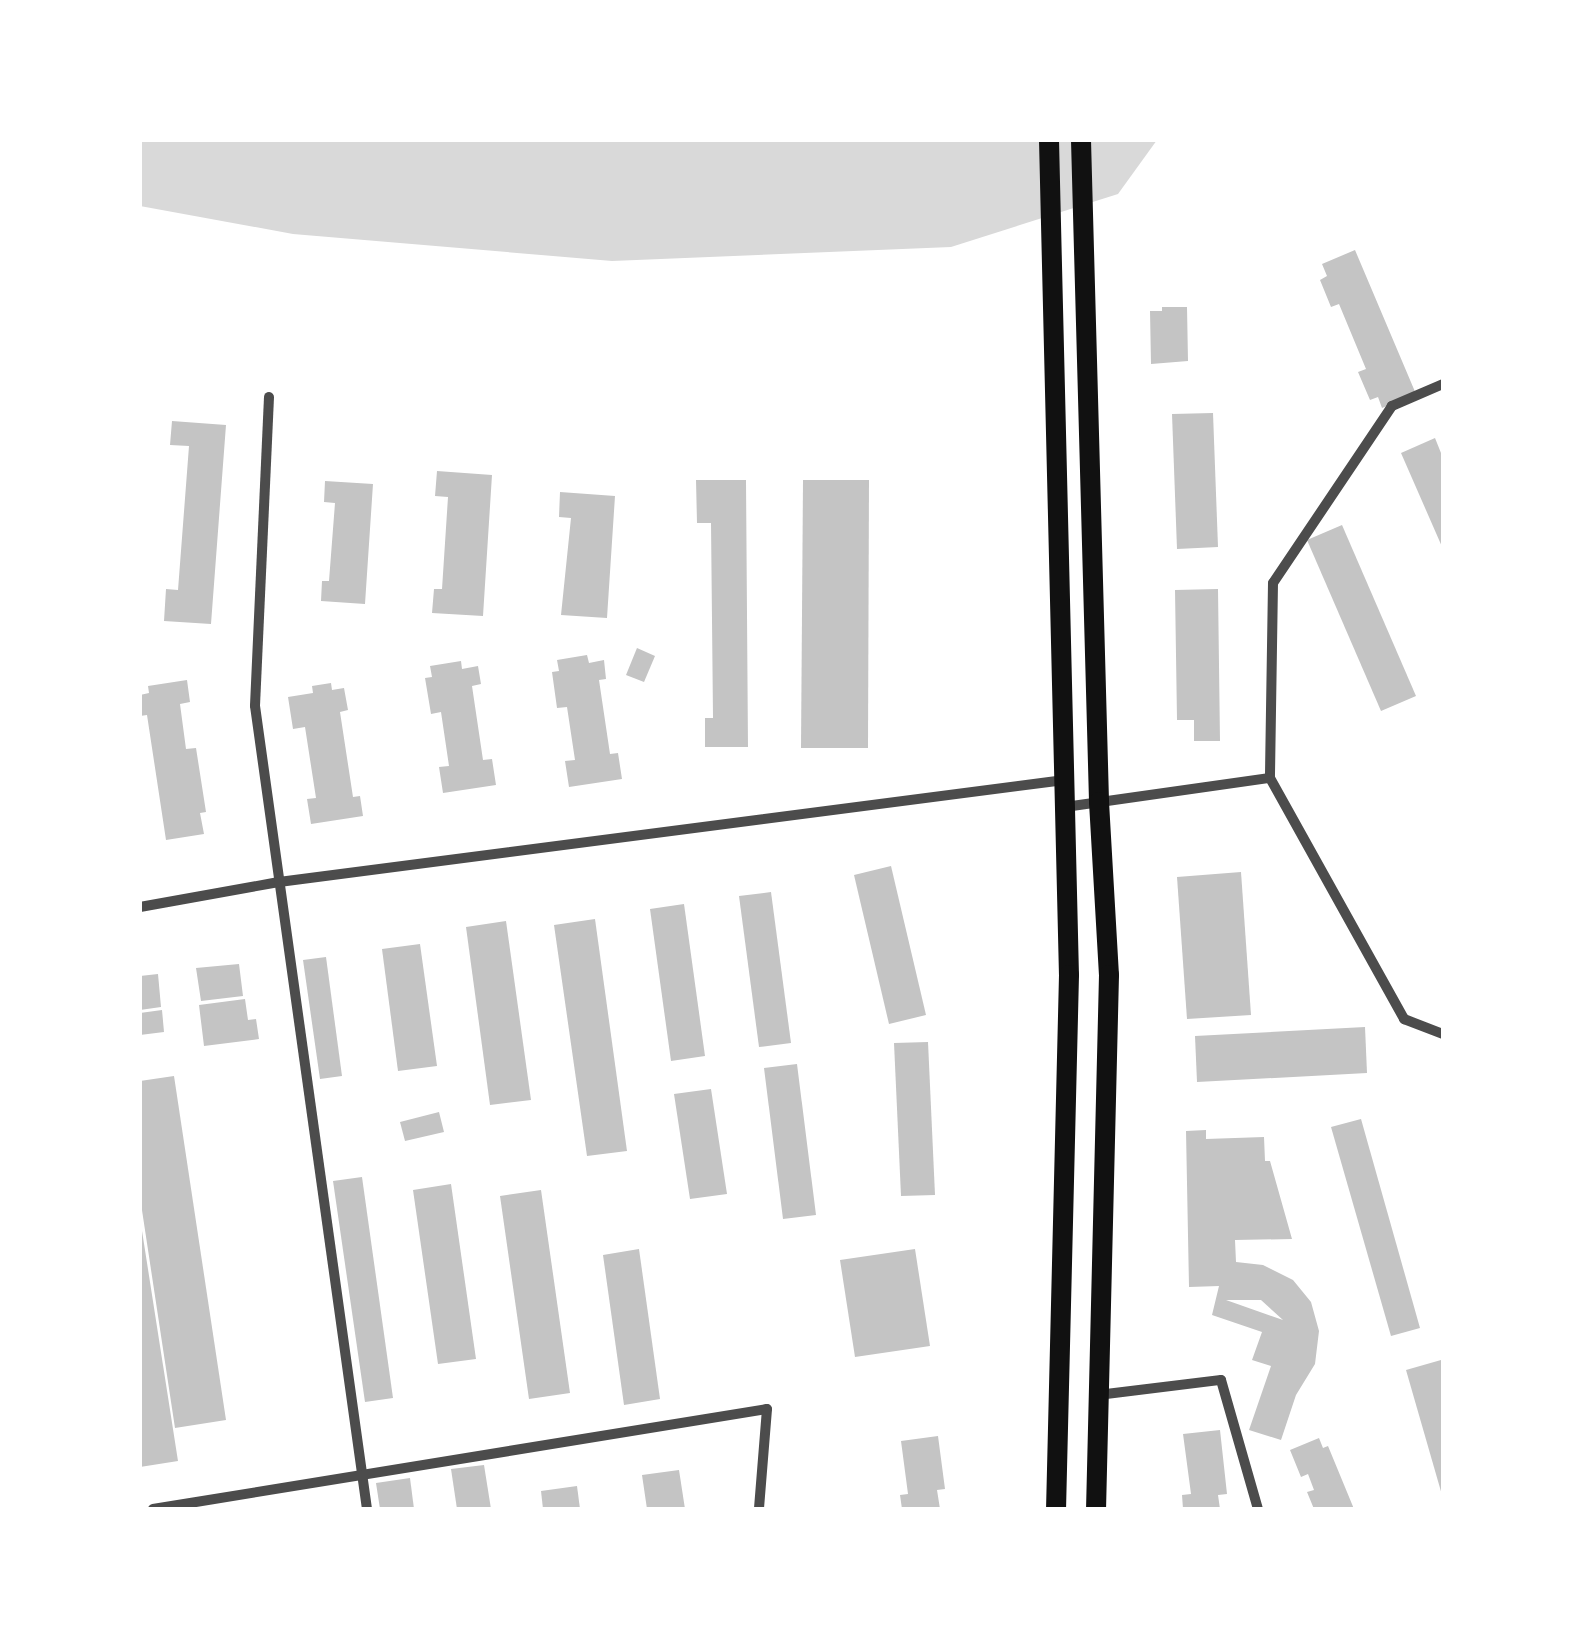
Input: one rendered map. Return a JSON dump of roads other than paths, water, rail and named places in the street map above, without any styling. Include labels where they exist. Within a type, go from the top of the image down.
[{"type":"main road","points":[[1048,140],[1069,974],[1056,1509]]},
{"type":"main road","points":[[1081,140],[1099,802],[1109,974],[1096,1509]]},
{"type":"street","points":[[1443,384],[1392,406],[1273,582],[1270,778],[1404,1019],[1443,1034]]},
{"type":"street","points":[[269,397],[255,706],[367,1509]]},
{"type":"street","points":[[1065,807],[1270,778]]},
{"type":"street","points":[[140,907],[278,882],[1064,780]]},
{"type":"street","points":[[1098,1395],[1221,1380],[1258,1509]]},
{"type":"street","points":[[153,1509],[767,1409],[759,1509]]}]
